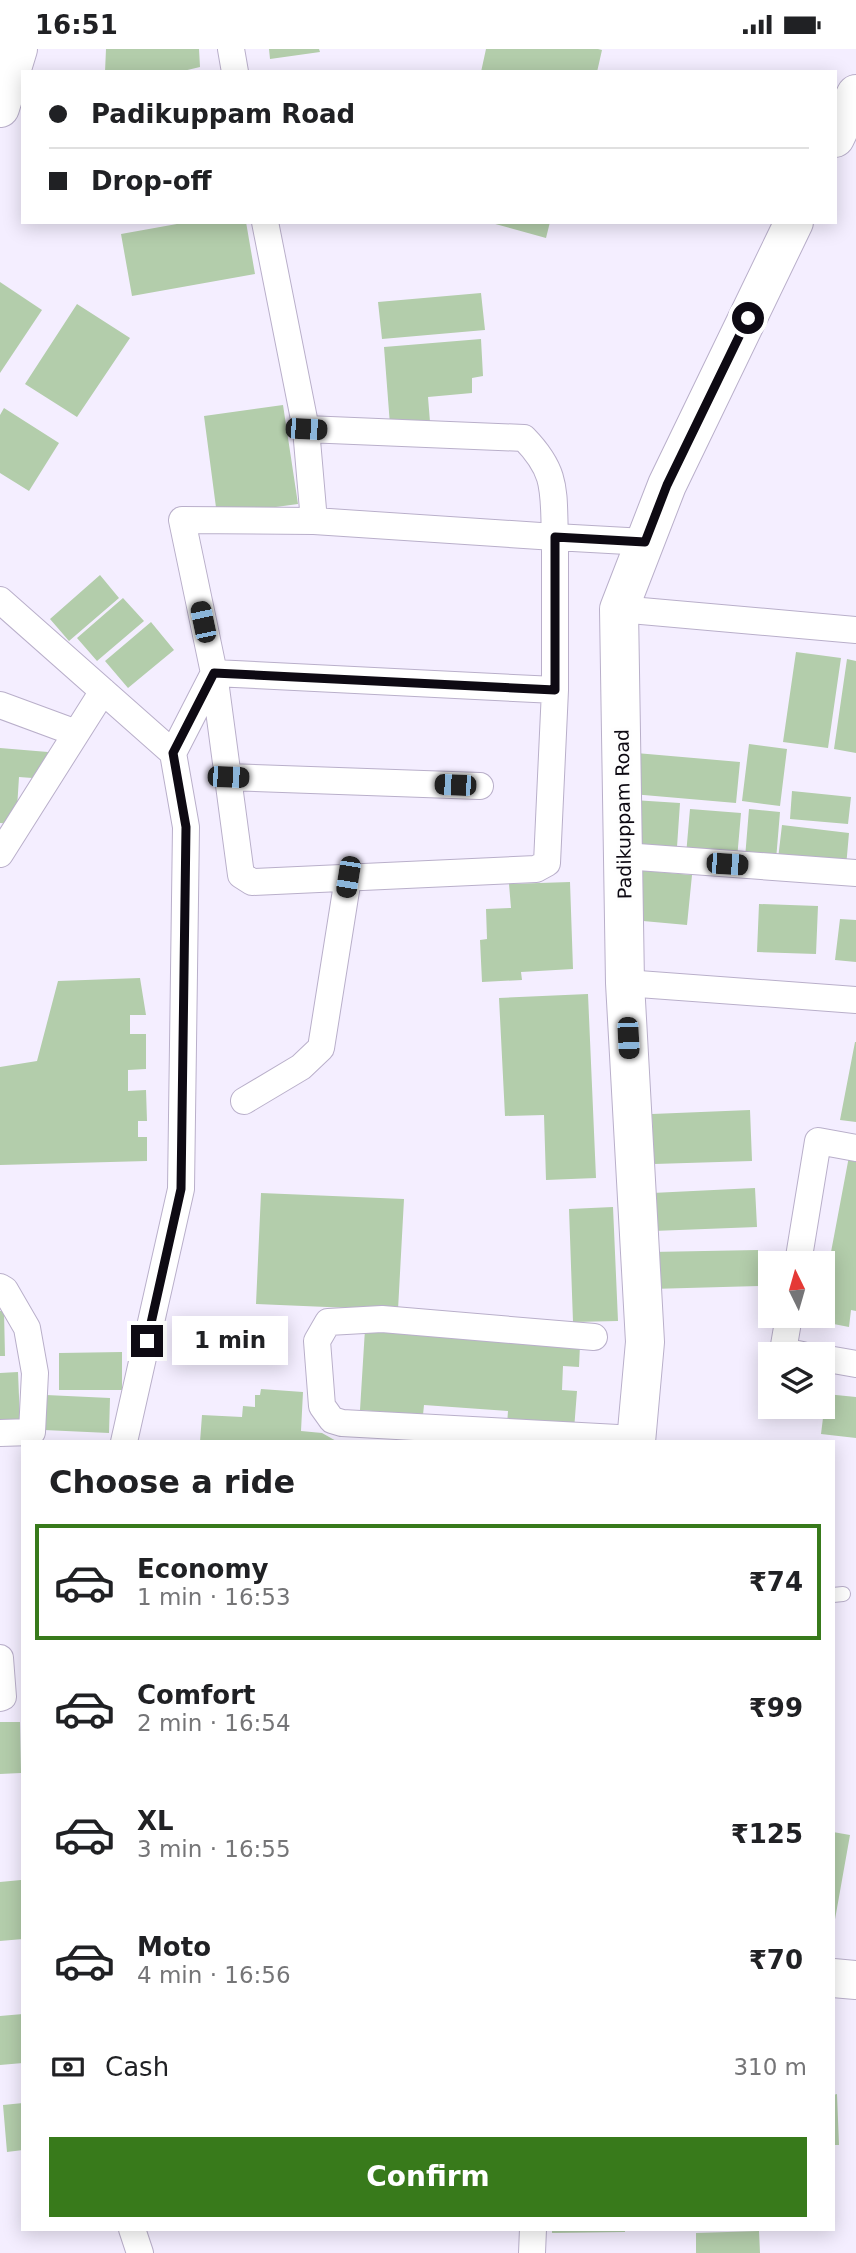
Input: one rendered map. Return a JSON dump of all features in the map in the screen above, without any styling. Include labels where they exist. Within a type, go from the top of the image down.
[{"type":"street","points":[[0,108],[18,49]]},
{"type":"street","points":[[231,49],[235,70]]},
{"type":"street","points":[[837,134],[856,94]]},
{"type":"street","points":[[265,224],[306,429],[314,521]]},
{"type":"street","name":"Padikuppam Road","points":[[636,1440],[645,1342],[625,983],[619,609],[667,485],[793,224]]},
{"type":"street","points":[[306,429],[524,438],[543,457],[552,478],[555,537],[555,690],[547,863],[536,869],[252,882],[241,875],[214,673],[181,520],[314,521],[555,537],[645,542]]},
{"type":"street","points":[[0,600],[173,753]]},
{"type":"street","points":[[619,609],[856,629]]},
{"type":"street","points":[[214,673],[555,690]]},
{"type":"street","points":[[124,1440],[181,1189],[186,827],[173,753],[214,673]]},
{"type":"street","points":[[0,854],[103,691]]},
{"type":"street","points":[[0,705],[76,733]]},
{"type":"street","points":[[228,777],[480,786]]},
{"type":"street","points":[[624,856],[856,873]]},
{"type":"street","points":[[244,1101],[301,1067],[321,1048],[348,877]]},
{"type":"street","points":[[625,983],[856,1000]]},
{"type":"street","points":[[800,1251],[818,1141],[856,1148]]},
{"type":"street","points":[[0,1287],[5,1290],[27,1328],[35,1373],[32,1432],[0,1433]]},
{"type":"street","points":[[594,1337],[382,1319],[328,1322],[320,1331],[317,1341],[321,1406],[326,1414],[342,1423],[380,1433],[607,1440]]},
{"type":"street","points":[[835,1360],[856,1364]]},
{"type":"street","points":[[0,1658],[0,1698]]},
{"type":"street","points":[[835,1978],[856,1980]]},
{"type":"street","points":[[133,2231],[140,2253]]},
{"type":"street","points":[[532,2253],[533,2231]]},
{"type":"building","points":[[106,49],[199,49],[200,67],[187,70],[105,70]]},
{"type":"building","points":[[269,49],[319,49],[320,52],[270,59]]},
{"type":"building","points":[[486,49],[602,50],[597,70],[481,70]]},
{"type":"building","points":[[177,224],[246,224],[255,274],[132,296],[121,234]]},
{"type":"building","points":[[495,224],[550,224],[546,238]]},
{"type":"building","points":[[0,282],[42,310],[0,373]]},
{"type":"building","points":[[481,293],[485,330],[382,339],[378,302]]},
{"type":"building","points":[[77,304],[130,338],[77,417],[25,384]]},
{"type":"building","points":[[481,339],[483,376],[472,378],[472,393],[428,397],[430,422],[390,425],[384,347]]},
{"type":"building","points":[[283,405],[298,504],[217,515],[204,416]]},
{"type":"building","points":[[4,408],[59,443],[29,491],[0,473],[0,415]]},
{"type":"building","points":[[100,575],[119,598],[69,641],[50,619]]},
{"type":"building","points":[[123,598],[144,621],[97,661],[77,638]]},
{"type":"building","points":[[151,622],[174,650],[128,688],[105,661]]},
{"type":"building","points":[[796,652],[841,658],[828,748],[783,742]]},
{"type":"building","points":[[847,659],[856,661],[856,753],[834,749]]},
{"type":"building","points":[[749,744],[787,749],[780,806],[742,801]]},
{"type":"building","points":[[0,748],[48,752],[46,779],[19,777],[16,824],[0,823]]},
{"type":"building","points":[[636,753],[740,762],[736,803],[632,794]]},
{"type":"building","points":[[792,791],[851,797],[848,824],[790,819]]},
{"type":"building","points":[[633,800],[680,803],[677,847],[630,844]]},
{"type":"building","points":[[690,809],[741,813],[737,859],[686,855]]},
{"type":"building","points":[[749,809],[780,812],[776,860],[745,858]]},
{"type":"building","points":[[782,825],[849,833],[846,867],[778,859]]},
{"type":"building","points":[[636,870],[692,875],[687,925],[632,920]]},
{"type":"building","points":[[570,882],[573,969],[521,972],[522,980],[482,982],[480,940],[487,939],[486,909],[511,908],[509,884]]},
{"type":"building","points":[[759,904],[818,906],[816,954],[757,952]]},
{"type":"building","points":[[840,919],[856,920],[856,962],[835,960]]},
{"type":"building","points":[[140,978],[146,1015],[130,1015],[130,1034],[146,1034],[146,1069],[128,1070],[128,1091],[146,1090],[147,1121],[138,1121],[138,1137],[147,1137],[147,1161],[0,1165],[0,1067],[37,1061],[58,981]]},
{"type":"building","points":[[588,994],[596,1178],[546,1180],[544,1115],[505,1116],[499,998]]},
{"type":"building","points":[[856,1042],[856,1122],[840,1120]]},
{"type":"building","points":[[750,1110],[752,1161],[654,1164],[652,1114]]},
{"type":"building","points":[[850,1151],[856,1152],[856,1311],[851,1310],[849,1327],[835,1324],[835,1251],[831,1251]]},
{"type":"building","points":[[755,1188],[757,1227],[653,1231],[652,1193]]},
{"type":"building","points":[[261,1193],[404,1199],[398,1310],[256,1304]]},
{"type":"building","points":[[613,1207],[618,1321],[573,1322],[569,1209]]},
{"type":"building","points":[[758,1250],[758,1286],[651,1289],[651,1252]]},
{"type":"building","points":[[0,1311],[4,1311],[5,1356],[0,1356]]},
{"type":"building","points":[[365,1329],[580,1345],[579,1367],[563,1366],[562,1390],[577,1391],[574,1430],[507,1425],[508,1411],[424,1405],[423,1415],[360,1410]]},
{"type":"building","points":[[122,1352],[122,1390],[59,1390],[59,1353]]},
{"type":"building","points":[[18,1372],[20,1421],[0,1422],[0,1373]]},
{"type":"building","points":[[261,1389],[303,1392],[301,1431],[322,1433],[334,1440],[200,1440],[202,1415],[242,1417],[243,1406],[255,1407],[255,1395],[260,1395]]},
{"type":"building","points":[[46,1395],[110,1398],[109,1433],[44,1430]]},
{"type":"building","points":[[835,1395],[856,1397],[856,1438],[821,1434],[823,1419],[835,1419]]},
{"type":"building","points":[[0,1722],[20,1722],[21,1773],[0,1774]]},
{"type":"building","points":[[835,1832],[850,1835],[835,1919]]},
{"type":"building","points":[[21,1880],[21,1939],[0,1941],[0,1882]]},
{"type":"building","points":[[21,2014],[21,2063],[0,2065],[0,2016]]},
{"type":"building","points":[[837,2094],[839,2145],[835,2145]]},
{"type":"building","points":[[21,2103],[21,2150],[7,2152],[3,2105]]},
{"type":"building","points":[[552,2231],[625,2231],[625,2232]]},
{"type":"building","points":[[759,2231],[760,2253],[696,2253],[696,2233]]},
{"type":"route","points":[[147,1341],[181,1189],[186,827],[181,786],[173,753],[198,709],[214,673],[555,690],[555,537],[597,537],[645,542],[667,485],[748,318]]}]
